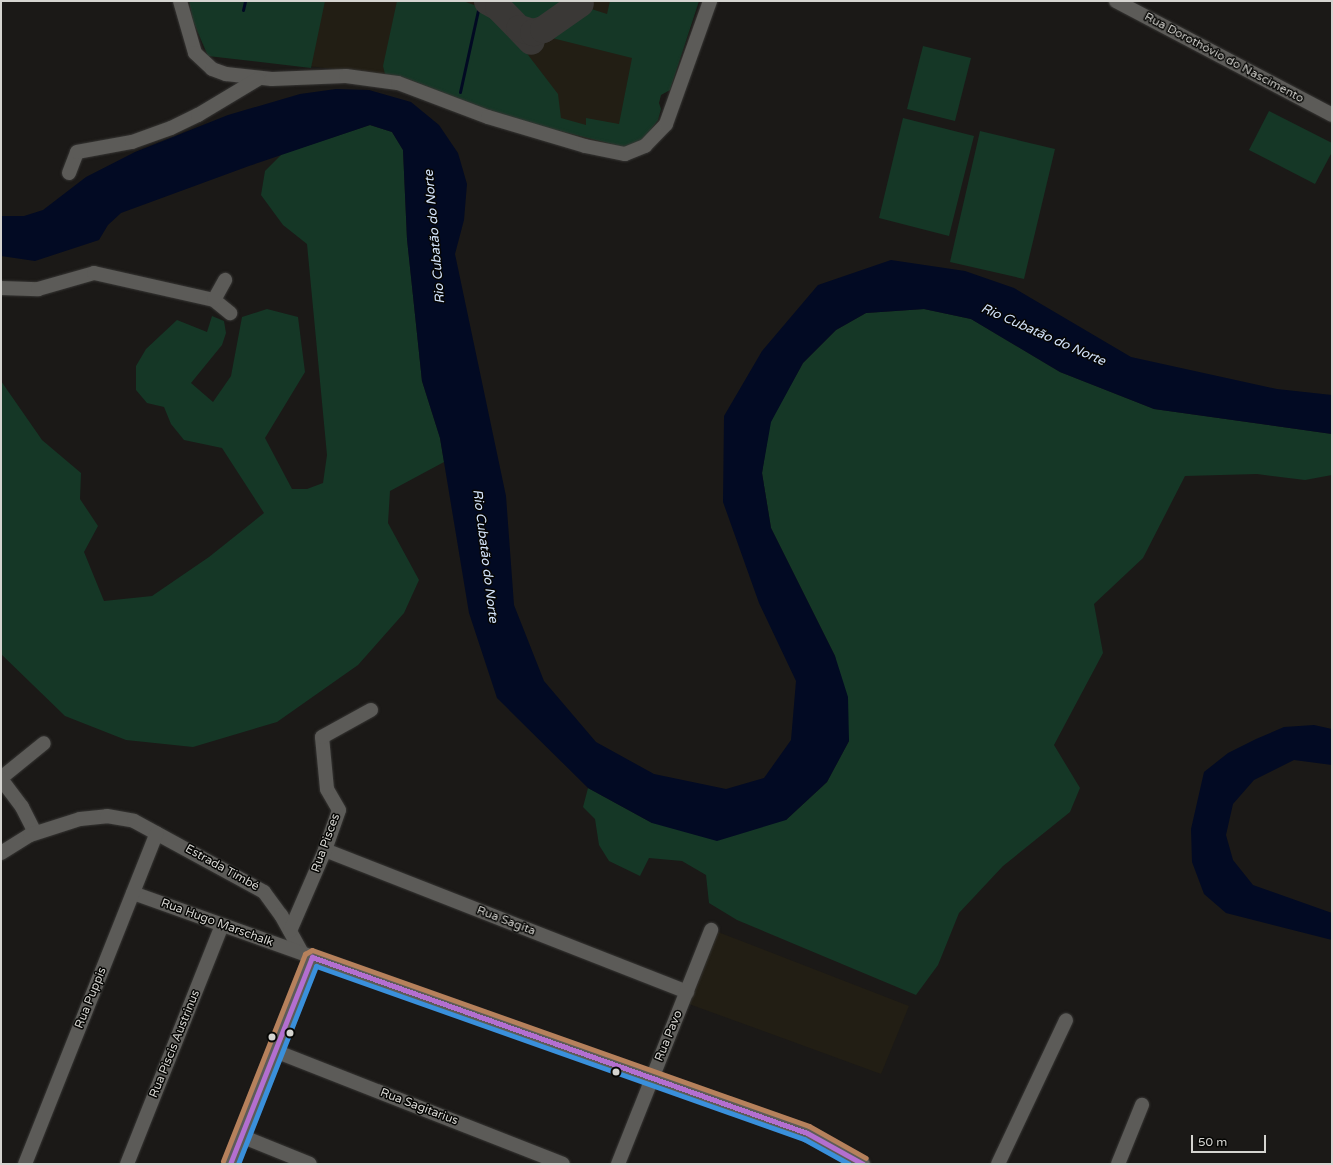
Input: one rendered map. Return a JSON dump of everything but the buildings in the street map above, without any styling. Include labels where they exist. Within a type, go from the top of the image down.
[{"type":"street","points":[[180,1],[190,42],[202,61],[226,74],[258,79],[346,76],[398,82],[517,126],[615,154],[632,153],[654,139],[666,124],[710,1]]},
{"type":"street","name":"Rua Dorothóvio do Nascimento","points":[[1116,1],[1332,115]]},
{"type":"street","points":[[69,173],[78,152],[132,142],[170,128],[198,115],[258,79]]},
{"type":"street","points":[[1,288],[38,289],[94,273],[214,300],[230,314]]},
{"type":"street","points":[[214,300],[225,280]]},
{"type":"street","name":"Rua Pisces","points":[[290,931],[325,850],[339,810],[327,789],[322,737],[371,710]]},
{"type":"street","points":[[35,833],[22,807],[1,779],[44,743]]},
{"type":"street","name":"Estrada Timbé","points":[[1,853],[35,833],[80,819],[107,816],[134,821],[264,892],[307,955]]},
{"type":"street","name":"Rua Puppis","points":[[25,1164],[157,833]]},
{"type":"street","name":"Rua Sagita","points":[[325,850],[687,992]]},
{"type":"street","name":"Rua Hugo Marschalk","points":[[133,893],[307,955]]},
{"type":"street","name":"Rua Piscis Austrinus","points":[[127,1164],[222,925]]},
{"type":"street","name":"Rua Pavo","points":[[618,1164],[711,930]]},
{"type":"street","points":[[230,1164],[275,1051],[307,955],[807,1133],[844,1158],[863,1164]]},
{"type":"street","points":[[998,1164],[1066,1020]]},
{"type":"street","name":"Rua Sagitarius","points":[[275,1051],[563,1164]]},
{"type":"street","points":[[1118,1164],[1142,1105]]},
{"type":"street","points":[[241,1136],[310,1164]]},
{"type":"shaded area","points":[[189,1],[699,1],[670,90],[661,95],[659,103],[661,109],[658,120],[615,146],[504,117],[408,79],[385,74],[208,56],[193,21]]},
{"type":"shaded area","points":[[718,932],[909,1006],[881,1074],[689,1004]]},
{"type":"green space","points":[[189,1],[325,1],[311,68],[208,56],[193,21]]},
{"type":"green space","points":[[397,1],[463,1],[496,13],[558,94],[561,118],[586,125],[586,118],[619,124],[632,58],[544,36],[582,6],[607,14],[610,1],[699,1],[670,90],[661,95],[659,103],[661,109],[658,120],[643,140],[624,147],[504,117],[408,79],[385,74],[383,66]]},
{"type":"green space","points":[[502,1],[576,1],[546,22],[536,25],[520,20]]},
{"type":"green space","points":[[923,46],[971,58],[955,121],[907,109]]},
{"type":"green space","points":[[1269,111],[1332,143],[1332,152],[1315,184],[1249,150]]},
{"type":"green space","points":[[903,118],[974,136],[949,236],[879,218]]},
{"type":"green space","points":[[370,125],[392,132],[403,150],[407,239],[422,381],[440,438],[444,462],[390,491],[388,523],[419,580],[404,613],[358,665],[277,722],[193,747],[126,740],[65,716],[1,654],[1,381],[42,440],[81,473],[80,499],[98,526],[84,552],[104,601],[152,596],[209,557],[264,513],[222,448],[184,440],[171,424],[164,407],[147,403],[136,390],[136,366],[146,349],[177,320],[207,332],[212,316],[224,321],[226,333],[222,345],[191,383],[213,402],[231,376],[242,317],[267,309],[298,317],[305,372],[265,438],[292,489],[307,489],[323,483],[327,455],[307,244],[283,225],[261,195],[265,171],[282,154]]},
{"type":"green space","points":[[980,131],[1055,149],[1024,279],[950,262]]},
{"type":"green space","points":[[924,309],[971,319],[1060,372],[1154,409],[1332,434],[1332,475],[1305,480],[1257,474],[1185,476],[1143,558],[1094,604],[1103,653],[1054,745],[1080,788],[1070,812],[1003,866],[959,913],[938,965],[916,995],[737,920],[709,903],[706,875],[682,861],[649,858],[640,876],[609,861],[599,845],[595,819],[583,807],[588,788],[652,823],[786,820],[827,782],[849,741],[835,656],[771,528],[762,473],[770,422],[803,363],[836,330],[866,313]]},
{"type":"water","name":"Rio Cubatão do Norte","points":[[336,89],[369,90],[411,102],[439,125],[458,153],[467,184],[464,220],[455,254],[506,496],[514,605],[544,681],[596,742],[654,774],[726,789],[764,778],[791,740],[796,681],[759,603],[723,502],[724,416],[762,351],[818,285],[891,260],[965,271],[1014,288],[1131,357],[1277,389],[1332,395],[1332,434],[1154,409],[1060,372],[971,319],[924,309],[866,313],[836,330],[803,363],[771,422],[762,473],[771,528],[835,656],[848,697],[849,741],[827,782],[786,820],[717,841],[652,823],[588,788],[497,698],[469,613],[440,438],[422,381],[407,239],[403,150],[392,132],[370,125],[249,166],[121,213],[108,225],[99,240],[35,261],[1,256],[1,216],[24,216],[43,210],[86,177],[135,152],[228,115],[300,94]]},
{"type":"water","points":[[1314,725],[1332,729],[1332,765],[1294,760],[1254,780],[1233,804],[1226,835],[1233,860],[1253,885],[1332,913],[1332,940],[1226,913],[1204,894],[1192,862],[1191,829],[1204,772],[1228,753],[1284,727]]},
{"type":"waterway","points":[[243,10],[245,1]]},
{"type":"waterway","points":[[460,92],[478,10]]},
{"type":"taxiway","points":[[487,1],[498,7],[531,41]]},
{"type":"taxiway","points":[[519,28],[533,32],[543,29],[580,3]]},
{"type":"transit line","points":[[223,1161],[305,954],[312,950],[809,1126],[866,1158]]},
{"type":"transit line","points":[[230,1164],[312,957],[807,1133],[863,1164]]},
{"type":"transit line","points":[[238,1164],[316,966],[804,1139],[849,1164]]}]
